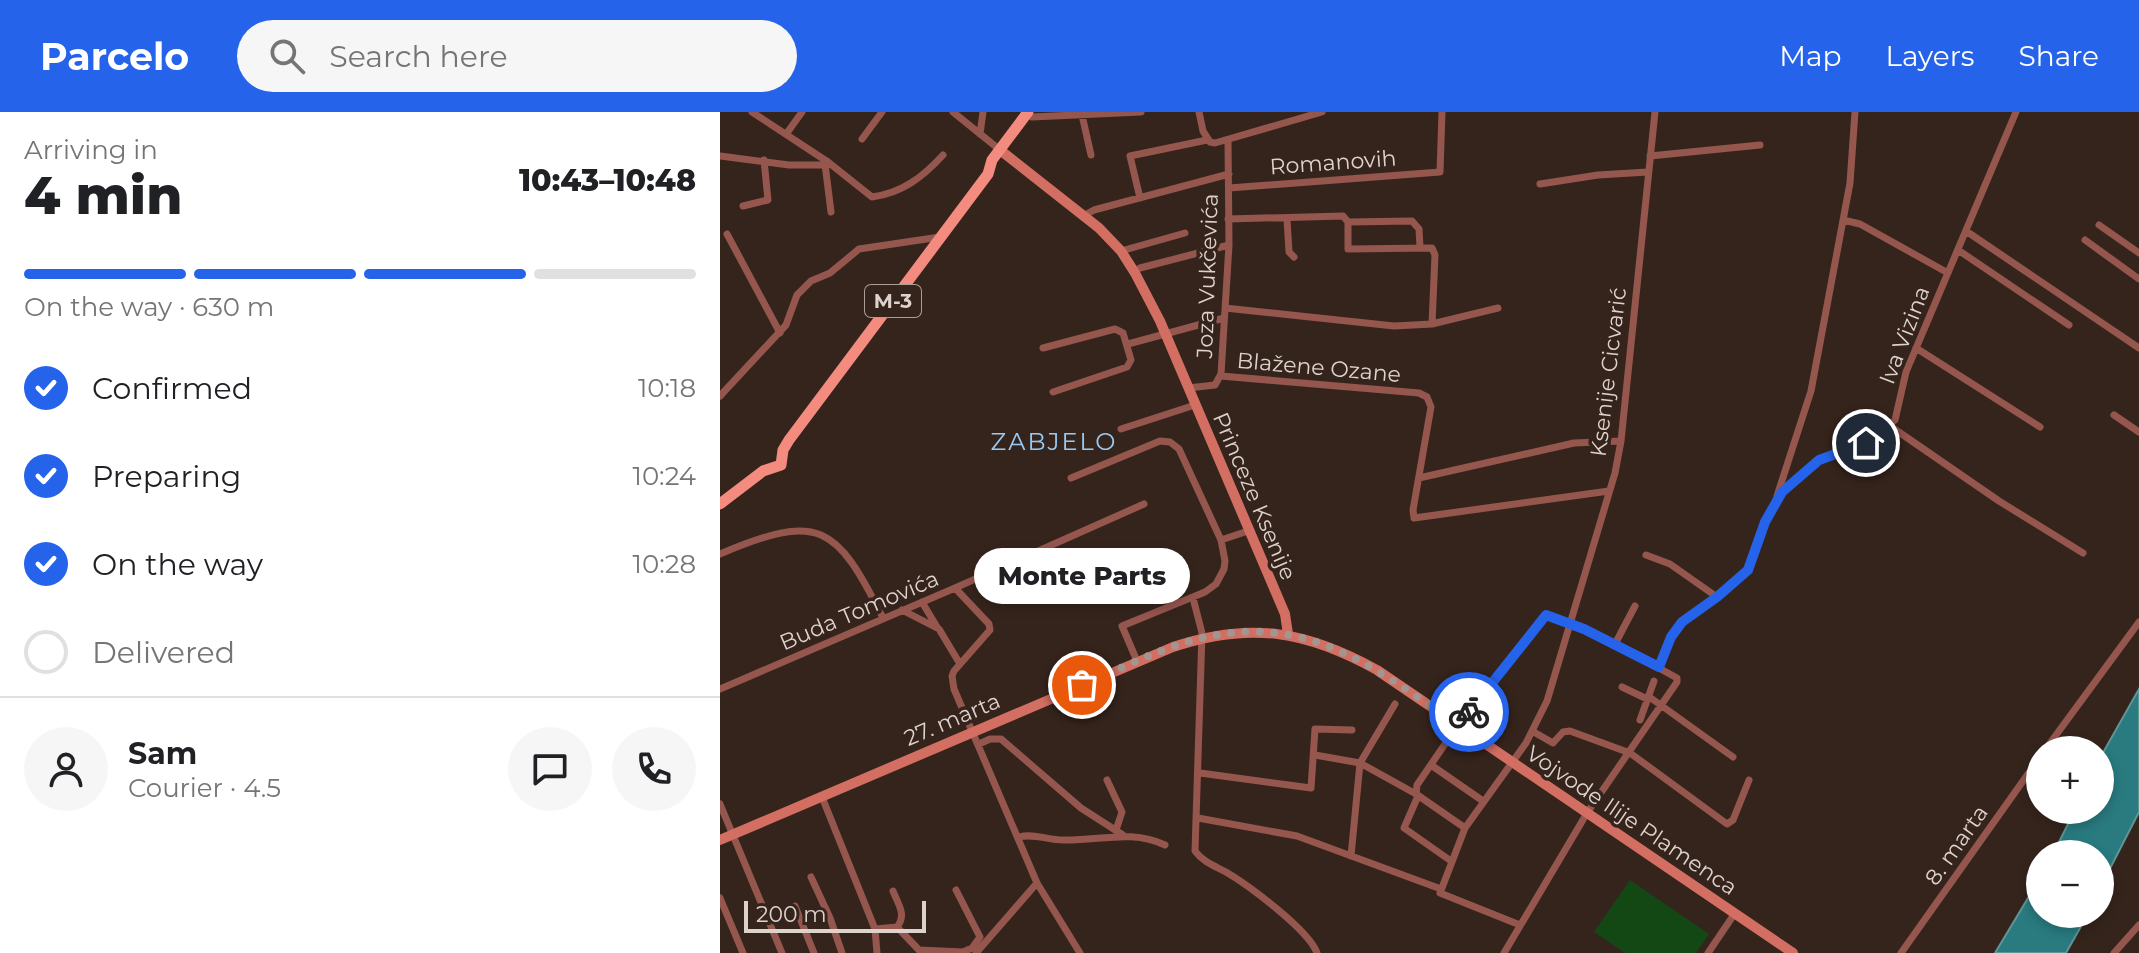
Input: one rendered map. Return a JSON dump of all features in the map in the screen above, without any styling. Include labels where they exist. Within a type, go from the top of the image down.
[{"type":"main road","name":"M-3","points":[[720,504],[763,471],[781,465],[783,450],[789,440],[988,174],[992,160],[1027,113]]},
{"type":"street","points":[[752,112],[787,133],[872,197],[893,193],[904,187],[943,155]]},
{"type":"street","points":[[787,133],[802,112]]},
{"type":"street","points":[[862,139],[882,112]]},
{"type":"street","points":[[953,112],[1000,150]]},
{"type":"street","points":[[980,134],[983,112]]},
{"type":"street","points":[[1027,113],[1031,117],[1139,112]]},
{"type":"street","points":[[1199,112],[1207,140]]},
{"type":"street","points":[[1140,198],[1130,156],[1207,140],[1215,143],[1304,114],[1322,112]]},
{"type":"street","name":"Romanovih","points":[[1229,188],[1440,172],[1442,112]]},
{"type":"street","name":"Ksenije Cicvarić","points":[[1483,801],[1512,763],[1547,701],[1609,491],[1621,441],[1655,112]]},
{"type":"street","points":[[1659,667],[1677,629],[1687,617],[1717,597],[1748,570],[1759,534],[1774,504],[1811,391],[1850,183],[1855,112]]},
{"type":"street","name":"Iva Vizina","points":[[1890,426],[1916,348],[2016,112]]},
{"type":"street","points":[[1082,115],[1091,155]]},
{"type":"street","name":"Joza Vukčevića","points":[[1188,388],[1214,386],[1221,376],[1229,245],[1228,140]]},
{"type":"street","points":[[1650,156],[1760,145]]},
{"type":"street","name":"Princeze Ksenije","points":[[1000,150],[1085,215],[1121,251],[1145,291],[1287,622],[1284,634]]},
{"type":"street","points":[[720,156],[789,165],[827,163]]},
{"type":"street","points":[[743,206],[768,200],[764,160]]},
{"type":"street","points":[[827,163],[831,212]]},
{"type":"street","points":[[1540,184],[1598,175],[1648,172]]},
{"type":"street","points":[[1085,215],[1229,174]]},
{"type":"street","points":[[1228,219],[1343,216],[1348,222],[1348,249],[1432,248],[1435,255],[1432,324]]},
{"type":"street","points":[[1287,219],[1289,252],[1294,257]]},
{"type":"street","points":[[1843,220],[1860,224],[1948,273]]},
{"type":"street","points":[[1348,222],[1412,221],[1419,229],[1420,247]]},
{"type":"street","points":[[2099,225],[2139,253]]},
{"type":"street","points":[[1966,231],[2139,348]]},
{"type":"street","points":[[1121,251],[1185,233]]},
{"type":"street","points":[[727,234],[780,333]]},
{"type":"street","points":[[720,396],[780,333],[797,295],[805,285],[830,273],[859,249],[940,237]]},
{"type":"street","points":[[2085,240],[2139,279]]},
{"type":"street","points":[[1140,268],[1229,245]]},
{"type":"street","points":[[1958,250],[2069,325]]},
{"type":"street","points":[[1225,308],[1394,326],[1432,324],[1498,308]]},
{"type":"street","points":[[1128,344],[1224,318]]},
{"type":"street","points":[[1043,348],[1115,329],[1123,333],[1132,361],[1128,366],[1053,392]]},
{"type":"street","points":[[1916,348],[2040,427]]},
{"type":"street","name":"Blažene Ozane","points":[[1221,376],[1425,395],[1431,407],[1413,517],[1609,491]]},
{"type":"street","name":"Princeze Ksenije","points":[[1121,429],[1195,405]]},
{"type":"street","points":[[2114,415],[2139,432]]},
{"type":"street","points":[[1774,504],[1798,476],[1819,460],[1860,446],[1890,426],[1999,501],[2083,553]]},
{"type":"street","points":[[1071,478],[1160,441],[1170,442],[1179,449],[1221,540],[1225,561],[1216,584],[1193,598],[1122,626],[1137,661]]},
{"type":"street","points":[[1419,478],[1574,443],[1621,441]]},
{"type":"street","name":"Buda Tomovića","points":[[720,689],[1144,504]]},
{"type":"street","points":[[720,554],[783,531],[818,533],[836,543],[857,566],[883,618]]},
{"type":"street","points":[[1221,540],[1248,531]]},
{"type":"street","points":[[1646,555],[1670,564],[1717,597]]},
{"type":"street","points":[[955,588],[989,624],[990,630],[954,671],[952,681],[1037,883],[1080,953]]},
{"type":"street","points":[[1193,598],[1202,639],[1200,773],[1195,848],[1197,853],[1280,913],[1314,945],[1317,953]]},
{"type":"street","points":[[922,602],[960,664]]},
{"type":"street","points":[[1615,644],[1635,606]]},
{"type":"street","points":[[902,610],[939,629]]},
{"type":"street","points":[[1451,861],[1404,828],[1403,823],[1417,795],[1415,789],[1458,725],[1546,615],[1615,644],[1675,675],[1678,680],[1587,813],[1504,953]]},
{"type":"street","points":[[2055,736],[2139,622]]},
{"type":"street","name":"27. marta","points":[[720,840],[1137,661],[1202,639],[1234,633],[1284,634]]},
{"type":"street","name":"Vojvode Ilije Plamenca","points":[[1284,634],[1310,639],[1355,658],[1793,953]]},
{"type":"street","points":[[1640,720],[1654,681]]},
{"type":"street","points":[[1622,687],[1662,704],[1733,757]]},
{"type":"street","points":[[1351,856],[1360,763],[1395,704]]},
{"type":"street","points":[[1200,773],[1311,788],[1315,729],[1352,730]]},
{"type":"street","points":[[1532,731],[1553,743],[1563,732],[1570,731],[1630,753],[1727,824],[1733,820],[1749,780]]},
{"type":"street","points":[[979,744],[990,739],[1001,739],[1101,823],[1165,845]]},
{"type":"street","points":[[1315,755],[1360,763],[1417,795],[1465,828]]},
{"type":"street","points":[[1431,765],[1483,801],[1465,828],[1440,891]]},
{"type":"street","name":"8. marta","points":[[1901,953],[2026,777]]},
{"type":"street","points":[[1107,780],[1122,812],[1120,832]]},
{"type":"street","points":[[822,797],[875,929],[877,953]]},
{"type":"street","points":[[720,804],[782,953]]},
{"type":"street","points":[[1198,818],[1290,834],[1520,925]]},
{"type":"street","points":[[1097,838],[1101,823]]},
{"type":"street","points":[[1019,837],[1059,840],[1097,838],[1120,832]]},
{"type":"street","points":[[811,877],[842,953]]},
{"type":"street","points":[[897,927],[914,946],[924,951],[963,952],[983,939],[1037,883]]},
{"type":"street","points":[[956,890],[983,939]]},
{"type":"street","points":[[893,891],[902,918],[897,927]]},
{"type":"street","points":[[720,898],[743,953]]},
{"type":"street","points":[[795,906],[814,953]]},
{"type":"street","points":[[1708,953],[1735,913]]},
{"type":"street","points":[[2114,953],[2139,925]]},
{"type":"street","points":[[875,929],[897,927]]},
{"type":"street","points":[[976,953],[983,939]]},
{"type":"green space","points":[[1630,880],[1709,934],[1696,953],[1625,953],[1594,932]]},
{"type":"water","points":[[2139,689],[2139,812],[2114,861],[2114,840],[2060,840],[2068,824],[2114,824],[2112,736]]},
{"type":"water","points":[[2026,901],[2026,928],[2080,928],[2066,953],[1995,953]]},
{"type":"way so far","points":[[1082,685],[1193,641],[1234,633],[1280,633],[1310,639],[1355,658],[1458,725],[1469,712]]},
{"type":"place","name":"Monte Parts","points":[[1082,685]]},
{"type":"district","name":"ZABJELO","points":[[1054,442]]},
{"type":"route","points":[[1469,712],[1546,615],[1606,639],[1659,667],[1671,637],[1682,622],[1748,570],[1759,534],[1782,492],[1819,460],[1866,443]]}]
